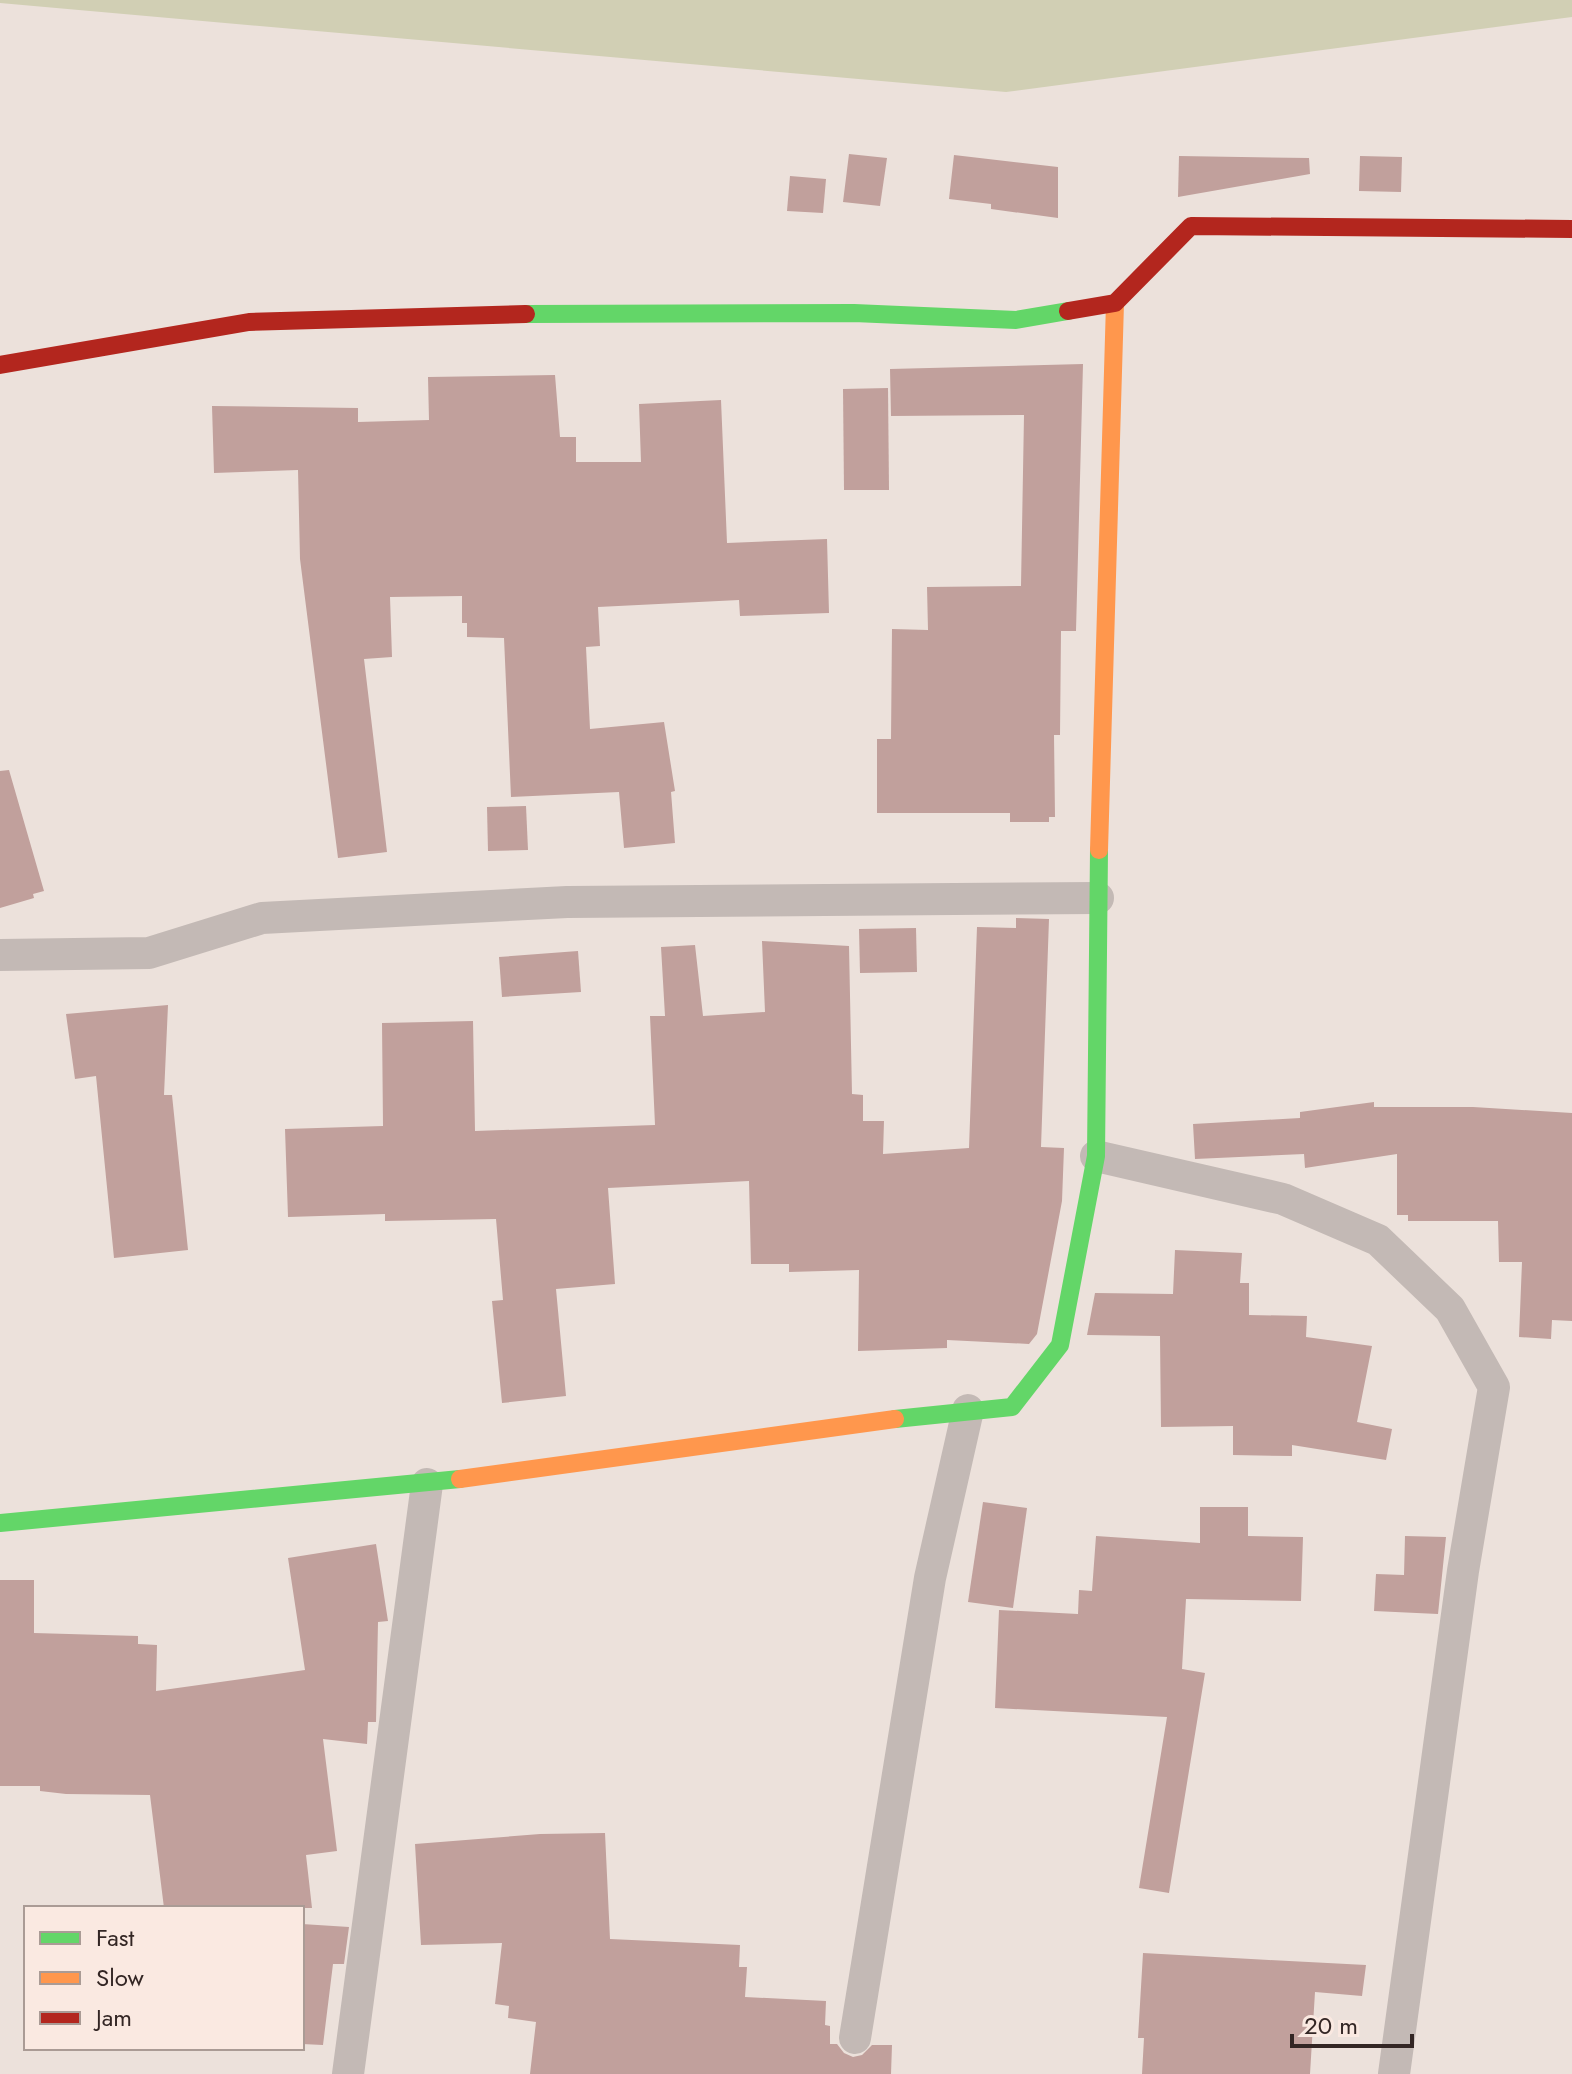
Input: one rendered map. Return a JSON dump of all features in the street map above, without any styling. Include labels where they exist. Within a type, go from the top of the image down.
[{"type":"street","points":[[0,365],[249,322],[561,313],[854,313],[1016,320],[1115,303],[1191,226],[1572,229]]},
{"type":"street","points":[[0,1523],[427,1484],[968,1410],[1012,1407],[1060,1345],[1096,1156],[1098,898],[1115,303]]},
{"type":"street","points":[[0,955],[149,953],[262,918],[567,902],[1098,898]]},
{"type":"street","points":[[1096,1156],[1283,1199],[1378,1240],[1450,1309],[1494,1387],[1463,1571],[1394,2074]]},
{"type":"street","points":[[855,2038],[930,1578],[968,1410]]},
{"type":"street","points":[[348,2074],[427,1484]]},
{"type":"shaded area","points":[[0,0],[1572,0],[1572,17],[1006,92],[0,3]]},
{"type":"building","points":[[849,154],[887,158],[880,206],[843,202]]},
{"type":"building","points":[[954,155],[1058,167],[1058,218],[991,209],[991,204],[949,199]]},
{"type":"building","points":[[1179,156],[1309,158],[1310,174],[1178,197]]},
{"type":"building","points":[[1360,156],[1402,157],[1401,192],[1359,191]]},
{"type":"building","points":[[790,176],[826,179],[823,213],[787,211]]},
{"type":"building","points":[[1083,364],[1076,631],[1061,631],[1060,735],[1054,735],[1055,817],[1049,817],[1049,822],[1010,822],[1010,813],[877,813],[877,739],[891,739],[892,629],[928,630],[927,587],[1021,586],[1024,415],[891,416],[890,369]]},
{"type":"building","points":[[555,375],[560,437],[576,437],[576,462],[641,462],[639,404],[721,400],[727,543],[827,539],[829,613],[740,616],[739,600],[598,607],[600,646],[586,647],[590,729],[664,722],[675,791],[671,792],[675,843],[624,848],[619,792],[511,797],[504,638],[467,637],[467,623],[462,623],[462,596],[390,597],[392,657],[364,659],[387,852],[338,858],[300,559],[298,470],[214,473],[212,406],[358,408],[358,422],[429,420],[428,377]]},
{"type":"building","points":[[888,388],[889,490],[844,490],[843,389]]},
{"type":"building","points":[[9,770],[44,891],[33,894],[34,898],[0,908],[0,771]]},
{"type":"building","points":[[526,806],[528,850],[488,851],[487,807]]},
{"type":"building","points":[[1016,918],[1049,919],[1041,1147],[1064,1148],[1062,1201],[1037,1334],[1029,1344],[947,1340],[947,1348],[858,1351],[859,1270],[789,1272],[789,1264],[751,1264],[749,1181],[608,1188],[615,1284],[556,1289],[566,1396],[502,1403],[492,1301],[503,1300],[496,1219],[385,1221],[385,1214],[288,1217],[285,1129],[383,1126],[382,1023],[473,1021],[475,1131],[655,1125],[650,1016],[665,1016],[661,947],[695,945],[703,1016],[765,1012],[762,941],[849,946],[852,1094],[863,1095],[863,1121],[884,1121],[883,1154],[969,1148],[977,927],[1016,928]]},
{"type":"building","points":[[916,928],[917,972],[860,973],[859,929]]},
{"type":"building","points":[[578,951],[581,992],[502,997],[499,957]]},
{"type":"building","points":[[168,1005],[164,1095],[172,1095],[188,1250],[114,1258],[96,1076],[75,1079],[66,1014]]},
{"type":"building","points":[[1374,1102],[1374,1107],[1473,1107],[1572,1113],[1572,1321],[1552,1320],[1551,1339],[1519,1337],[1522,1262],[1499,1262],[1498,1221],[1408,1221],[1408,1215],[1397,1215],[1397,1154],[1305,1168],[1304,1154],[1195,1159],[1193,1124],[1300,1118],[1300,1112]]},
{"type":"building","points":[[1175,1250],[1242,1253],[1240,1283],[1249,1283],[1249,1315],[1307,1316],[1306,1337],[1372,1346],[1357,1422],[1392,1429],[1386,1460],[1292,1445],[1292,1456],[1233,1455],[1233,1426],[1161,1427],[1160,1336],[1087,1335],[1095,1293],[1173,1294]]},
{"type":"building","points":[[983,1502],[1027,1508],[1013,1608],[968,1602]]},
{"type":"building","points":[[1200,1507],[1248,1507],[1248,1536],[1303,1537],[1301,1601],[1186,1599],[1182,1669],[1205,1673],[1169,1893],[1139,1888],[1167,1717],[995,1708],[999,1610],[1078,1614],[1079,1590],[1092,1591],[1096,1536],[1200,1543]]},
{"type":"building","points":[[1405,1536],[1446,1537],[1438,1614],[1374,1611],[1376,1574],[1404,1575]]},
{"type":"building","points":[[376,1544],[388,1621],[378,1622],[376,1722],[368,1722],[367,1744],[323,1739],[337,1851],[306,1855],[312,1908],[164,1906],[150,1795],[66,1794],[40,1791],[40,1786],[0,1786],[0,1580],[34,1580],[34,1633],[138,1636],[138,1644],[157,1645],[156,1691],[305,1670],[288,1558]]},
{"type":"building","points":[[605,1833],[610,1939],[740,1945],[739,1967],[747,1967],[745,1997],[826,2001],[825,2025],[830,2026],[830,2044],[837,2044],[844,2053],[853,2057],[862,2055],[872,2045],[892,2045],[891,2074],[530,2074],[536,2022],[508,2018],[509,2006],[495,2004],[502,1943],[421,1945],[415,1844],[540,1834]]},
{"type":"building","points":[[304,1924],[349,1927],[344,1964],[333,1964],[323,2045],[304,2044]]},
{"type":"building","points":[[1143,1953],[1366,1965],[1362,1996],[1315,1992],[1310,2074],[1142,2074],[1144,2038],[1138,2038]]},
{"type":"traffic: fast","points":[[526,314],[854,313],[1016,320],[1068,311]]},
{"type":"traffic: fast","points":[[895,1419],[1012,1407],[1060,1345],[1096,1156],[1099,850]]},
{"type":"traffic: fast","points":[[0,1523],[460,1479]]},
{"type":"traffic: slow","points":[[1099,850],[1115,303]]},
{"type":"traffic: slow","points":[[460,1479],[895,1419]]},
{"type":"traffic: jam","points":[[1068,311],[1115,303],[1191,226],[1572,229]]},
{"type":"traffic: jam","points":[[0,365],[249,322],[526,314]]}]
